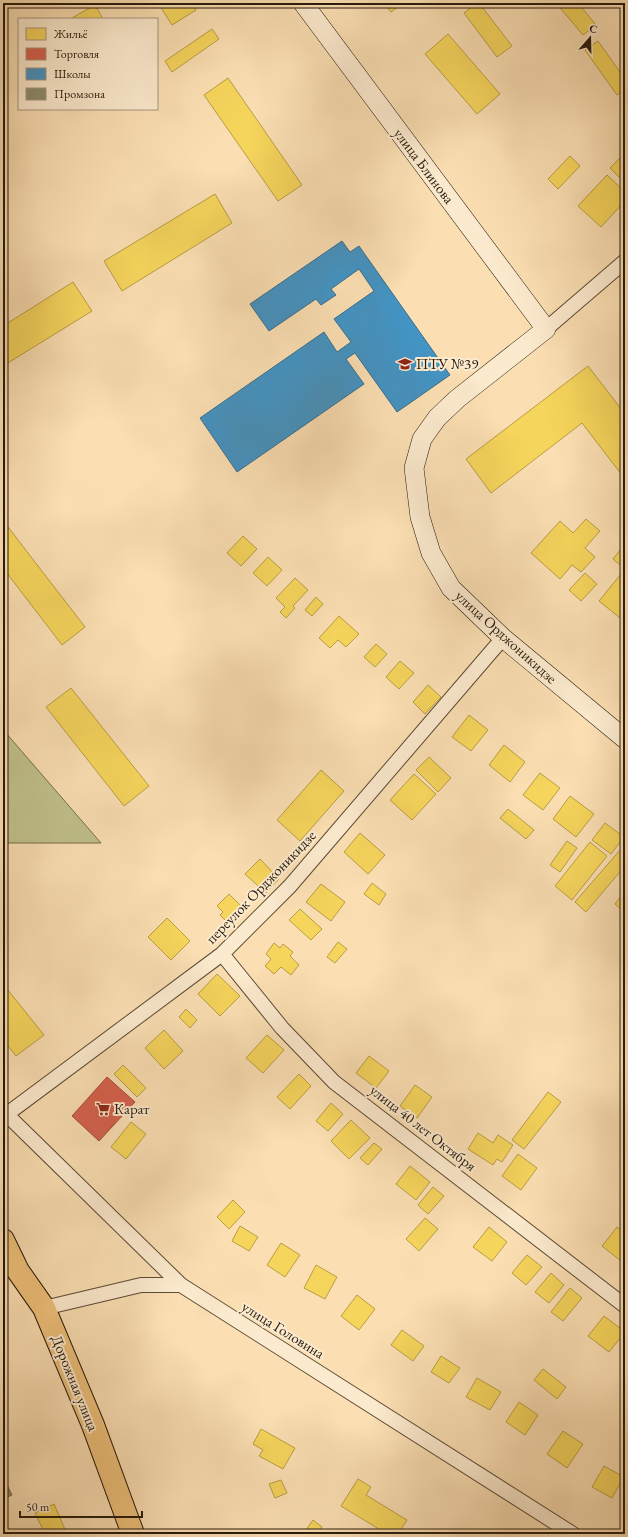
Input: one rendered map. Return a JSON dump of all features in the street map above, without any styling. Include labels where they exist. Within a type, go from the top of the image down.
[{"type":"main road","name":"улица Блинова","points":[[303,3],[546,329]]},
{"type":"main road","name":"улица Орджоникидзе","points":[[546,329],[457,399],[437,418],[422,439],[414,468],[420,517],[431,553],[451,588],[503,638],[625,739]]},
{"type":"main road","name":"Дорожная улица","points":[[3,1240],[18,1271],[44,1308],[93,1425],[133,1534]]},
{"type":"street","points":[[546,329],[625,261]]},
{"type":"street","name":"переулок Орджоникидзе","points":[[4,1115],[222,954],[290,886],[503,638]]},
{"type":"street","name":"улица 40 лет Октября","points":[[222,954],[282,1028],[334,1082],[625,1306]]},
{"type":"street","name":"улица Головина","points":[[4,1115],[181,1285],[574,1534]]},
{"type":"street","points":[[44,1308],[141,1285],[181,1285]]},
{"type":"green space","points":[[5,732],[101,843],[3,843],[3,734]]},
{"type":"building: Жильё","points":[[158,3],[192,3],[196,10],[172,25]]},
{"type":"building: Жильё","points":[[383,3],[403,3],[391,12]]},
{"type":"building: Жильё","points":[[479,3],[512,46],[497,57],[464,13]]},
{"type":"building: Жильё","points":[[556,3],[578,3],[596,25],[583,35]]},
{"type":"building: Жильё","points":[[95,5],[102,18],[72,18]]},
{"type":"building: Жильё","points":[[212,29],[219,39],[172,72],[165,61]]},
{"type":"building: Жильё","points":[[448,34],[500,94],[477,114],[425,54]]},
{"type":"building: Жильё","points":[[598,41],[625,79],[625,89],[617,95],[585,50]]},
{"type":"building: Жильё","points":[[228,78],[302,185],[278,201],[204,95]]},
{"type":"building: Жильё","points":[[625,153],[625,173],[620,178],[610,168]]},
{"type":"building: Жильё","points":[[570,156],[580,166],[558,189],[548,179]]},
{"type":"building: Жильё","points":[[607,175],[625,192],[625,201],[601,227],[578,206]]},
{"type":"building: Жильё","points":[[215,194],[232,223],[122,291],[104,261]]},
{"type":"building: Жильё","points":[[73,282],[92,311],[3,366],[3,326]]},
{"type":"building: Жильё","points":[[588,366],[625,414],[625,479],[582,423],[491,493],[466,459]]},
{"type":"building: Жильё","points":[[586,519],[600,531],[585,548],[595,557],[581,572],[572,565],[560,579],[531,553],[560,521],[573,533]]},
{"type":"building: Жильё","points":[[8,527],[85,627],[62,645],[3,568],[3,531]]},
{"type":"building: Жильё","points":[[243,536],[257,549],[241,566],[227,553]]},
{"type":"building: Жильё","points":[[625,544],[625,569],[613,559]]},
{"type":"building: Жильё","points":[[268,557],[282,570],[267,586],[253,573]]},
{"type":"building: Жильё","points":[[625,569],[625,622],[599,601]]},
{"type":"building: Жильё","points":[[585,573],[597,584],[581,601],[569,590]]},
{"type":"building: Жильё","points":[[295,578],[308,590],[293,606],[295,608],[286,618],[280,612],[285,607],[276,598]]},
{"type":"building: Жильё","points":[[316,597],[323,604],[312,616],[305,610]]},
{"type":"building: Жильё","points":[[339,616],[359,634],[346,647],[338,640],[330,648],[319,638]]},
{"type":"building: Жильё","points":[[376,644],[387,654],[375,667],[364,657]]},
{"type":"building: Жильё","points":[[400,661],[414,673],[399,689],[386,677]]},
{"type":"building: Жильё","points":[[428,685],[441,697],[425,714],[413,702]]},
{"type":"building: Жильё","points":[[71,688],[149,786],[124,806],[46,707]]},
{"type":"building: Жильё","points":[[469,715],[488,730],[471,751],[452,737]]},
{"type":"building: Жильё","points":[[504,745],[525,762],[510,782],[489,765]]},
{"type":"building: Жильё","points":[[429,757],[451,778],[438,792],[416,770]]},
{"type":"building: Жильё","points":[[321,770],[344,791],[300,841],[277,820]]},
{"type":"building: Жильё","points":[[540,773],[560,788],[543,810],[523,795]]},
{"type":"building: Жильё","points":[[414,774],[436,794],[412,820],[390,800]]},
{"type":"building: Жильё","points":[[570,796],[594,814],[576,837],[553,819]]},
{"type":"building: Жильё","points":[[508,809],[534,830],[526,839],[500,818]]},
{"type":"building: Жильё","points":[[605,823],[624,837],[611,854],[592,840]]},
{"type":"building: Жильё","points":[[360,833],[385,855],[368,874],[344,852]]},
{"type":"building: Жильё","points":[[567,841],[577,848],[560,872],[550,865]]},
{"type":"building: Жильё","points":[[590,842],[607,856],[572,900],[555,886]]},
{"type":"building: Жильё","points":[[621,849],[625,853],[625,866],[586,912],[575,902]]},
{"type":"building: Жильё","points":[[260,859],[279,879],[266,893],[245,874]]},
{"type":"building: Жильё","points":[[372,883],[386,894],[379,905],[364,894]]},
{"type":"building: Жильё","points":[[321,884],[345,902],[331,921],[306,902]]},
{"type":"building: Жильё","points":[[625,891],[625,913],[615,904]]},
{"type":"building: Жильё","points":[[229,894],[246,911],[231,926],[220,915],[223,912],[217,906]]},
{"type":"building: Жильё","points":[[300,909],[322,929],[311,940],[289,920]]},
{"type":"building: Жильё","points":[[167,918],[190,941],[171,960],[148,937]]},
{"type":"building: Жильё","points":[[625,936],[625,946],[621,942]]},
{"type":"building: Жильё","points":[[338,942],[347,949],[335,963],[327,957]]},
{"type":"building: Жильё","points":[[274,943],[280,948],[283,944],[293,952],[290,956],[299,965],[291,975],[281,967],[274,974],[265,966],[271,959],[266,954]]},
{"type":"building: Жильё","points":[[217,974],[240,996],[220,1016],[198,994]]},
{"type":"building: Жильё","points":[[3,984],[44,1035],[16,1056],[3,1040]]},
{"type":"building: Жильё","points":[[186,1009],[197,1020],[190,1028],[179,1017]]},
{"type":"building: Жильё","points":[[164,1030],[183,1051],[164,1069],[145,1048]]},
{"type":"building: Жильё","points":[[267,1035],[284,1050],[263,1073],[246,1058]]},
{"type":"building: Жильё","points":[[369,1056],[389,1071],[376,1088],[356,1073]]},
{"type":"building: Жильё","points":[[123,1065],[146,1088],[137,1097],[114,1074]]},
{"type":"building: Жильё","points":[[299,1074],[311,1086],[290,1109],[277,1097]]},
{"type":"building: Жильё","points":[[415,1085],[432,1097],[417,1118],[400,1106]]},
{"type":"building: Жильё","points":[[548,1092],[561,1102],[524,1149],[512,1140]]},
{"type":"building: Жильё","points":[[331,1103],[343,1114],[328,1131],[316,1121]]},
{"type":"building: Жильё","points":[[351,1120],[370,1138],[349,1159],[331,1141]]},
{"type":"building: Жильё","points":[[131,1122],[146,1134],[126,1159],[111,1147]]},
{"type":"building: Жильё","points":[[478,1133],[493,1143],[498,1135],[513,1145],[502,1162],[497,1159],[493,1165],[468,1149]]},
{"type":"building: Жильё","points":[[374,1143],[382,1149],[368,1165],[360,1158]]},
{"type":"building: Жильё","points":[[518,1154],[537,1168],[521,1190],[502,1176]]},
{"type":"building: Жильё","points":[[410,1166],[430,1182],[416,1200],[396,1184]]},
{"type":"building: Жильё","points":[[433,1187],[444,1196],[428,1214],[418,1205]]},
{"type":"building: Жильё","points":[[233,1200],[245,1212],[229,1229],[217,1217]]},
{"type":"building: Жильё","points":[[425,1218],[438,1229],[419,1251],[406,1239]]},
{"type":"building: Жильё","points":[[240,1226],[258,1237],[249,1251],[232,1241]]},
{"type":"building: Жильё","points":[[489,1227],[507,1242],[492,1261],[473,1247]]},
{"type":"building: Жильё","points":[[617,1227],[625,1233],[625,1256],[621,1261],[602,1246]]},
{"type":"building: Жильё","points":[[281,1243],[300,1255],[285,1277],[267,1265]]},
{"type":"building: Жильё","points":[[527,1255],[542,1267],[526,1285],[512,1273]]},
{"type":"building: Жильё","points":[[316,1265],[337,1277],[325,1299],[304,1288]]},
{"type":"building: Жильё","points":[[551,1273],[564,1285],[549,1303],[535,1292]]},
{"type":"building: Жильё","points":[[570,1288],[582,1298],[563,1321],[551,1312]]},
{"type":"building: Жильё","points":[[357,1295],[375,1309],[359,1330],[341,1316]]},
{"type":"building: Жильё","points":[[604,1316],[625,1332],[609,1352],[588,1336]]},
{"type":"building: Жильё","points":[[402,1330],[424,1346],[413,1361],[391,1345]]},
{"type":"building: Жильё","points":[[441,1356],[460,1368],[449,1383],[431,1372]]},
{"type":"building: Жильё","points":[[543,1369],[566,1387],[557,1399],[534,1380]]},
{"type":"building: Жильё","points":[[477,1378],[501,1392],[490,1410],[466,1397]]},
{"type":"building: Жильё","points":[[519,1402],[538,1415],[525,1435],[506,1422]]},
{"type":"building: Жильё","points":[[261,1429],[295,1448],[283,1469],[259,1456],[263,1450],[253,1444]]},
{"type":"building: Жильё","points":[[563,1431],[583,1444],[567,1468],[547,1454]]},
{"type":"building: Жильё","points":[[604,1466],[624,1477],[612,1498],[592,1487]]},
{"type":"building: Жильё","points":[[358,1479],[371,1487],[366,1495],[407,1520],[398,1534],[387,1534],[341,1506]]},
{"type":"building: Жильё","points":[[281,1480],[287,1493],[275,1498],[269,1484]]},
{"type":"building: Жильё","points":[[54,1504],[67,1534],[45,1534],[35,1513]]},
{"type":"building: Жильё","points":[[313,1520],[322,1527],[317,1534],[303,1534]]},
{"type":"building: Торговля","name":"Карат","points":[[107,1077],[135,1102],[99,1141],[72,1116]]},
{"type":"building: Школы","points":[[342,241],[350,252],[359,246],[450,375],[397,412],[355,353],[346,359],[364,384],[237,472],[200,418],[324,332],[337,352],[351,342],[334,319],[374,291],[359,269],[331,289],[336,295],[321,305],[316,299],[269,331],[250,304]]},
{"type":"building: Промзона","points":[[3,1477],[12,1495],[3,1499]]},
{"type":"place","name":"ПТУ №39","points":[[405,364]]},
{"type":"place","name":"Карат","points":[[103,1109]]}]
